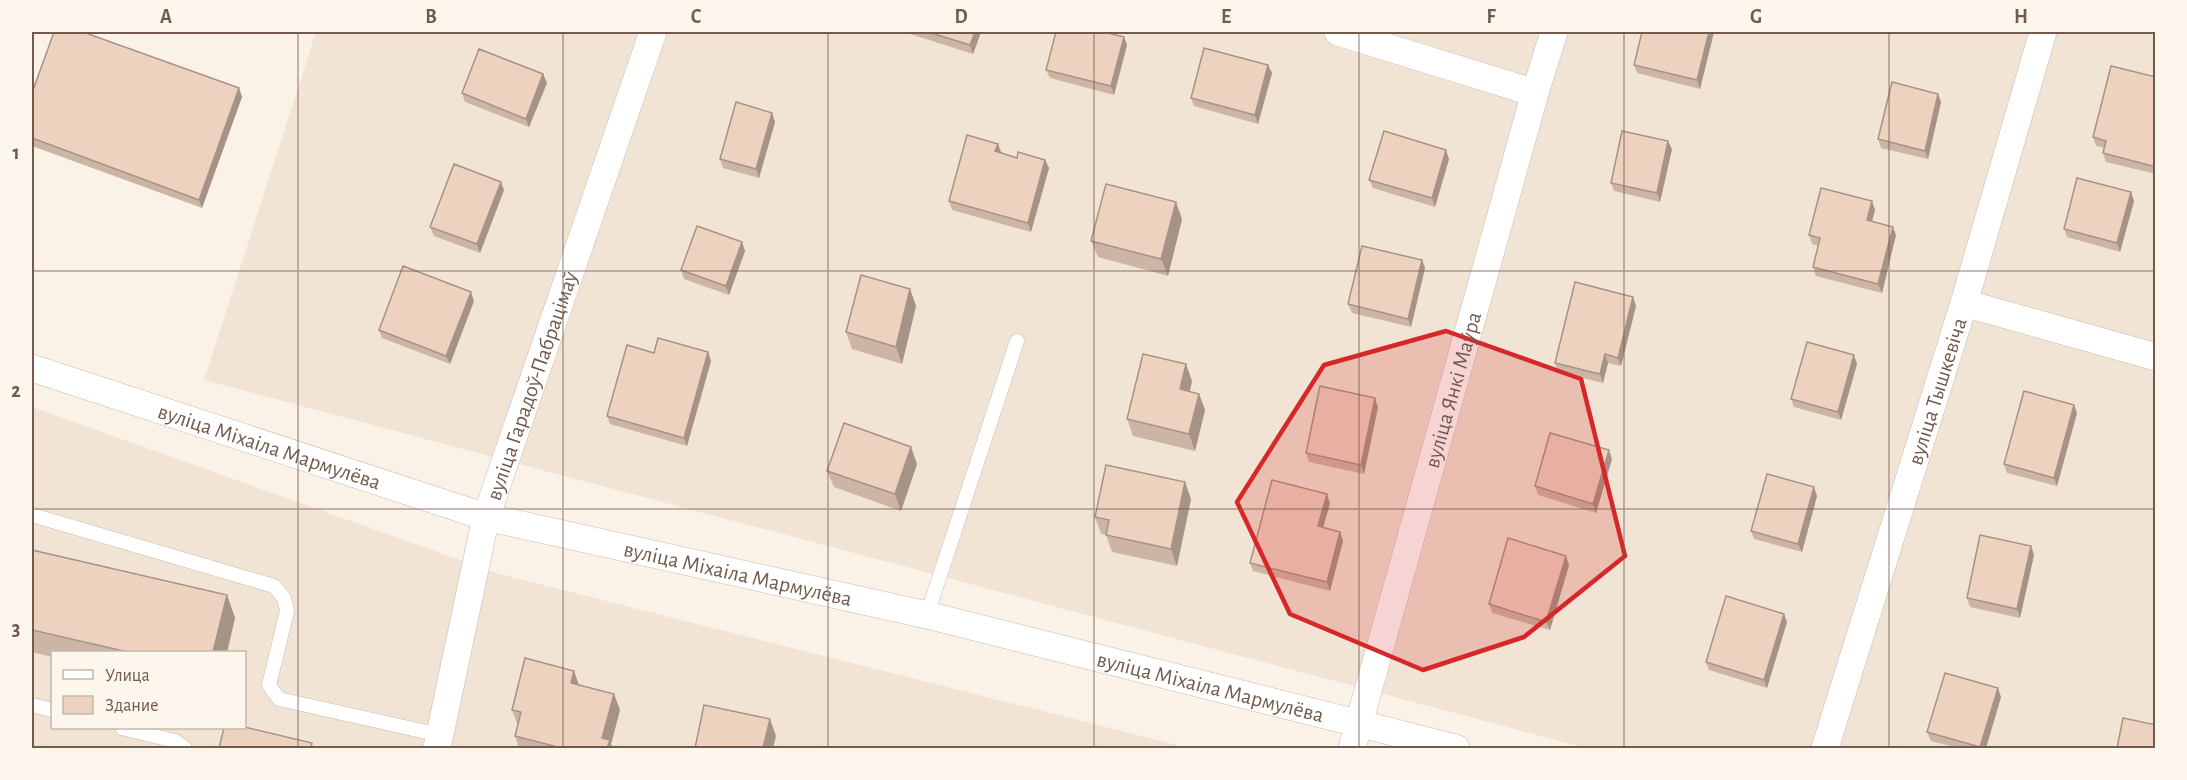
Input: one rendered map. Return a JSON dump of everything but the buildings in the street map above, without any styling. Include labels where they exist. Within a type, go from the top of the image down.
[{"type":"street","name":"вуліца Гарадоў-Пабрацімаў","points":[[439,742],[486,517],[653,32]]},
{"type":"street","points":[[1338,32],[1535,93]]},
{"type":"street","name":"вуліца Янкі Маўра","points":[[1355,736],[1554,32]]},
{"type":"street","name":"вуліца Тышкевіча","points":[[1825,748],[1964,303],[2043,32]]},
{"type":"street","points":[[1964,303],[2156,357]]},
{"type":"street","name":"вуліца Міхаіла Мармулёва","points":[[32,368],[486,517],[927,615],[1355,736],[1456,748]]},
{"type":"lane","points":[[927,615],[1017,341]]},
{"type":"lane","points":[[32,515],[274,586],[284,598],[287,611],[269,685],[279,699],[439,742]]},
{"type":"lane","points":[[32,705],[51,710]]},
{"type":"lane","points":[[126,729],[175,741],[185,748]]},
{"type":"highlighted area","points":[[1446,331],[1581,379],[1625,556],[1524,637],[1423,670],[1290,614],[1237,502],[1324,365]]},
{"type":"shaded area","points":[[316,32],[2155,32],[2155,748],[1586,748],[204,380]]},
{"type":"shaded area","points":[[32,407],[499,574],[1189,748],[32,748]]}]
